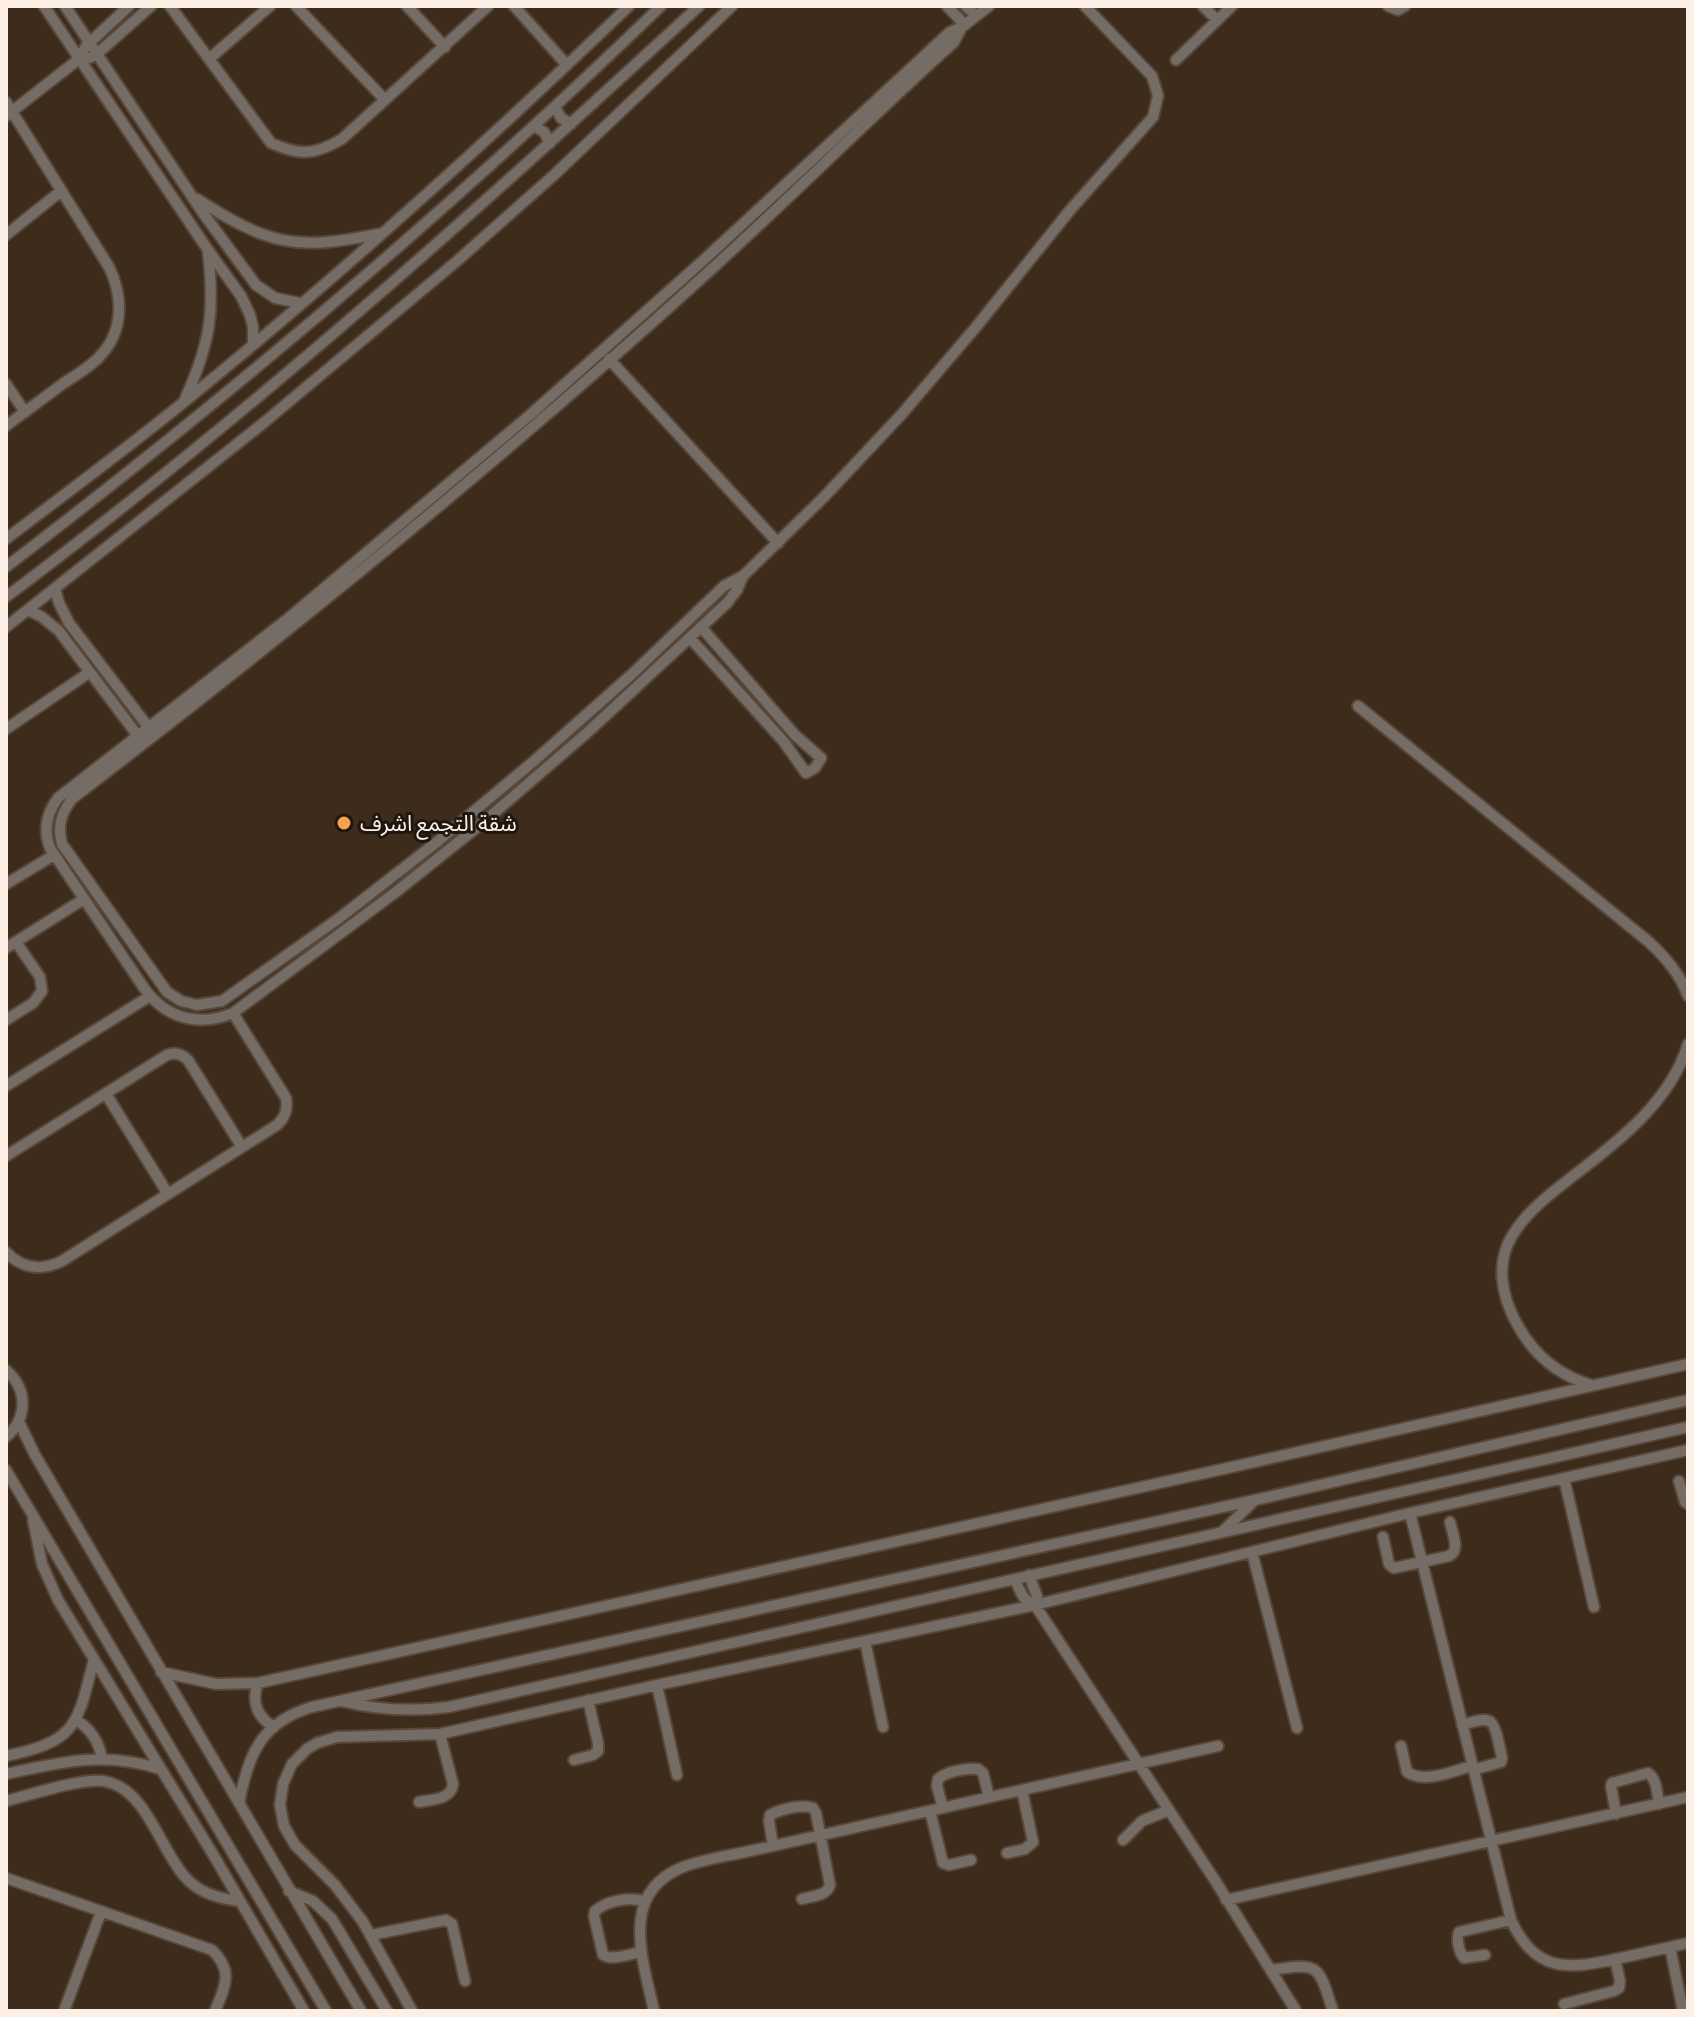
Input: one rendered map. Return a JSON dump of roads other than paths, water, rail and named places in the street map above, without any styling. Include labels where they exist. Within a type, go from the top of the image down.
[{"type":"street","points":[[44,6],[246,305],[253,327],[253,343]]},
{"type":"street","points":[[65,6],[191,195],[256,285],[275,298],[300,303]]},
{"type":"street","points":[[79,59],[82,50],[129,6]]},
{"type":"street","points":[[6,426],[100,357],[113,337],[120,302],[115,278],[8,110],[79,59],[97,54],[151,6]]},
{"type":"street","points":[[170,6],[271,143],[289,151],[308,153],[326,149],[342,139],[488,6]]},
{"type":"street","points":[[209,59],[270,6]]},
{"type":"street","points":[[296,6],[385,100]]},
{"type":"street","points":[[407,6],[445,47]]},
{"type":"street","points":[[514,6],[567,65]]},
{"type":"street","points":[[6,567],[260,365],[454,199],[661,6]]},
{"type":"street","points":[[6,597],[274,384],[414,264],[699,6]]},
{"type":"street","points":[[6,627],[261,425],[457,261],[554,175],[732,6]]},
{"type":"street","points":[[947,6],[964,26]]},
{"type":"street","points":[[966,6],[976,16]]},
{"type":"street","points":[[534,419],[609,359],[950,32],[964,26],[989,6]]},
{"type":"street","points":[[435,503],[149,728],[68,803],[60,823],[60,837],[66,851],[161,986],[173,997],[197,1005],[214,1004],[229,997],[388,881],[477,809],[631,675],[724,586],[743,576],[901,415],[1071,209],[1153,117],[1158,96],[1152,76],[1085,6]]},
{"type":"street","points":[[1203,6],[1217,20]]},
{"type":"street","points":[[1176,60],[1232,6]]},
{"type":"street","points":[[1388,6],[1398,10],[1405,6]]},
{"type":"street","points":[[6,539],[184,402],[300,303],[438,183],[626,7]]},
{"type":"street","points":[[555,107],[561,118],[571,124]]},
{"type":"street","points":[[534,126],[544,132],[550,143]]},
{"type":"street","points":[[438,183],[454,199]]},
{"type":"street","points":[[6,235],[61,191]]},
{"type":"street","points":[[191,195],[243,227],[278,240],[327,243],[380,234]]},
{"type":"street","points":[[184,402],[203,359],[210,328],[212,296],[208,250]]},
{"type":"street","points":[[712,261],[291,629],[63,793],[53,804],[47,818],[46,833],[54,855],[150,996],[165,1010],[183,1018],[204,1020],[224,1017],[396,892],[486,820],[641,685],[732,597],[743,576]]},
{"type":"street","points":[[609,359],[778,543]]},
{"type":"street","points":[[6,384],[25,412]]},
{"type":"street","points":[[55,589],[65,616],[149,728]]},
{"type":"street","points":[[28,610],[54,626],[138,741]]},
{"type":"street","points":[[54,626],[65,616]]},
{"type":"street","points":[[690,638],[784,742],[806,773],[815,768],[821,758],[795,735],[701,627]]},
{"type":"street","points":[[77,655],[87,647]]},
{"type":"street","points":[[6,729],[90,672]]},
{"type":"street","points":[[631,675],[641,685]]},
{"type":"street","points":[[1358,706],[1649,942],[1678,974],[1688,996]]},
{"type":"street","points":[[477,809],[486,820]]},
{"type":"street","points":[[6,884],[54,855]]},
{"type":"street","points":[[6,948],[84,899]]},
{"type":"street","points":[[6,1020],[37,1000],[42,991],[40,977],[16,942]]},
{"type":"street","points":[[274,965],[282,977]]},
{"type":"street","points":[[6,1086],[150,996]]},
{"type":"street","points":[[6,1252],[26,1265],[54,1265],[277,1125],[286,1113],[282,1091],[233,1013]]},
{"type":"street","points":[[1593,1385],[1559,1371],[1526,1338],[1512,1314],[1504,1291],[1502,1272],[1505,1253],[1512,1235],[1534,1209],[1614,1143],[1656,1102],[1682,1061],[1688,1044]]},
{"type":"street","points":[[6,1156],[167,1055],[175,1054],[182,1055],[190,1063],[242,1147]]},
{"type":"street","points":[[106,1094],[168,1194]]},
{"type":"street","points":[[161,1672],[216,1684],[258,1683],[1688,1364]]},
{"type":"street","points":[[6,1370],[18,1383],[23,1396],[19,1422],[6,1437]]},
{"type":"street","points":[[239,1803],[249,1761],[259,1742],[274,1727],[302,1710],[1255,1500],[1688,1400]]},
{"type":"street","points":[[19,1422],[35,1455],[361,2011]]},
{"type":"street","points":[[339,1701],[383,1709],[449,1707],[1688,1427]]},
{"type":"street","points":[[412,2011],[371,1935],[345,1897],[295,1845],[281,1816],[283,1784],[292,1764],[307,1749],[326,1739],[440,1734],[1035,1605],[1410,1513],[1688,1450]]},
{"type":"street","points":[[6,1470],[326,2011]]},
{"type":"street","points":[[1564,1478],[1594,1607]]},
{"type":"street","points":[[1679,1481],[1688,1504]]},
{"type":"street","points":[[1222,1532],[1255,1500]]},
{"type":"street","points":[[1410,1513],[1511,1920],[1529,1949],[1550,1963],[1575,1967],[1688,1943]]},
{"type":"street","points":[[32,1514],[38,1552],[58,1600],[304,2011]]},
{"type":"street","points":[[1383,1537],[1392,1567],[1452,1556],[1455,1552],[1450,1522]]},
{"type":"street","points":[[1252,1552],[1297,1728]]},
{"type":"street","points":[[1029,1575],[1037,1596],[1035,1605]]},
{"type":"street","points":[[1015,1579],[1022,1597],[1035,1605],[1296,2011]]},
{"type":"street","points":[[865,1641],[883,1727]]},
{"type":"street","points":[[6,1756],[49,1745],[64,1734],[76,1720],[94,1659]]},
{"type":"street","points":[[258,1683],[254,1700],[257,1711],[274,1727]]},
{"type":"street","points":[[657,1685],[677,1775]]},
{"type":"street","points":[[574,1760],[593,1755],[599,1747],[588,1700]]},
{"type":"street","points":[[76,1720],[92,1733],[102,1759]]},
{"type":"street","points":[[1401,1746],[1407,1772],[1422,1779],[1501,1762],[1491,1721],[1462,1725]]},
{"type":"street","points":[[419,1802],[447,1796],[452,1791],[453,1784],[440,1734]]},
{"type":"street","points":[[654,2011],[641,1952],[640,1918],[653,1889],[665,1877],[683,1867],[1218,1746]]},
{"type":"street","points":[[6,1774],[67,1761],[102,1759],[128,1761],[160,1769]]},
{"type":"street","points":[[943,1808],[938,1779],[972,1768],[983,1773],[989,1797]]},
{"type":"street","points":[[1616,1814],[1612,1783],[1648,1773],[1655,1781],[1659,1804]]},
{"type":"street","points":[[6,1801],[92,1781],[112,1783],[136,1799],[184,1876],[210,1894],[240,1901]]},
{"type":"street","points":[[1007,1853],[1025,1849],[1033,1842],[1022,1790]]},
{"type":"street","points":[[1226,1900],[1688,1797]]},
{"type":"street","points":[[773,1846],[769,1818],[775,1812],[807,1806],[813,1808],[830,1881],[829,1889],[823,1894],[802,1899]]},
{"type":"street","points":[[1123,1840],[1142,1821],[1169,1810]]},
{"type":"street","points":[[930,1811],[943,1863],[949,1865],[971,1860]]},
{"type":"street","points":[[214,1856],[230,1847]]},
{"type":"street","points":[[6,1878],[212,1950],[220,1958],[226,1978],[215,2011]]},
{"type":"street","points":[[289,1891],[313,1901],[332,1919],[387,2011]]},
{"type":"street","points":[[641,1952],[613,1958],[603,1955],[594,1916],[598,1907],[603,1905],[624,1899],[645,1901]]},
{"type":"street","points":[[64,2011],[101,1912]]},
{"type":"street","points":[[371,1935],[446,1920],[452,1924],[465,1981]]},
{"type":"street","points":[[1485,1955],[1464,1958],[1457,1938],[1459,1932],[1511,1920]]},
{"type":"street","points":[[1670,1947],[1683,2011]]},
{"type":"street","points":[[1564,2004],[1619,1988],[1615,1959]]},
{"type":"street","points":[[1271,1970],[1304,1966],[1315,1970],[1323,1981],[1333,2011]]},
{"type":"place","name":"شقة التجمع اشرف","points":[[344,823]]}]
